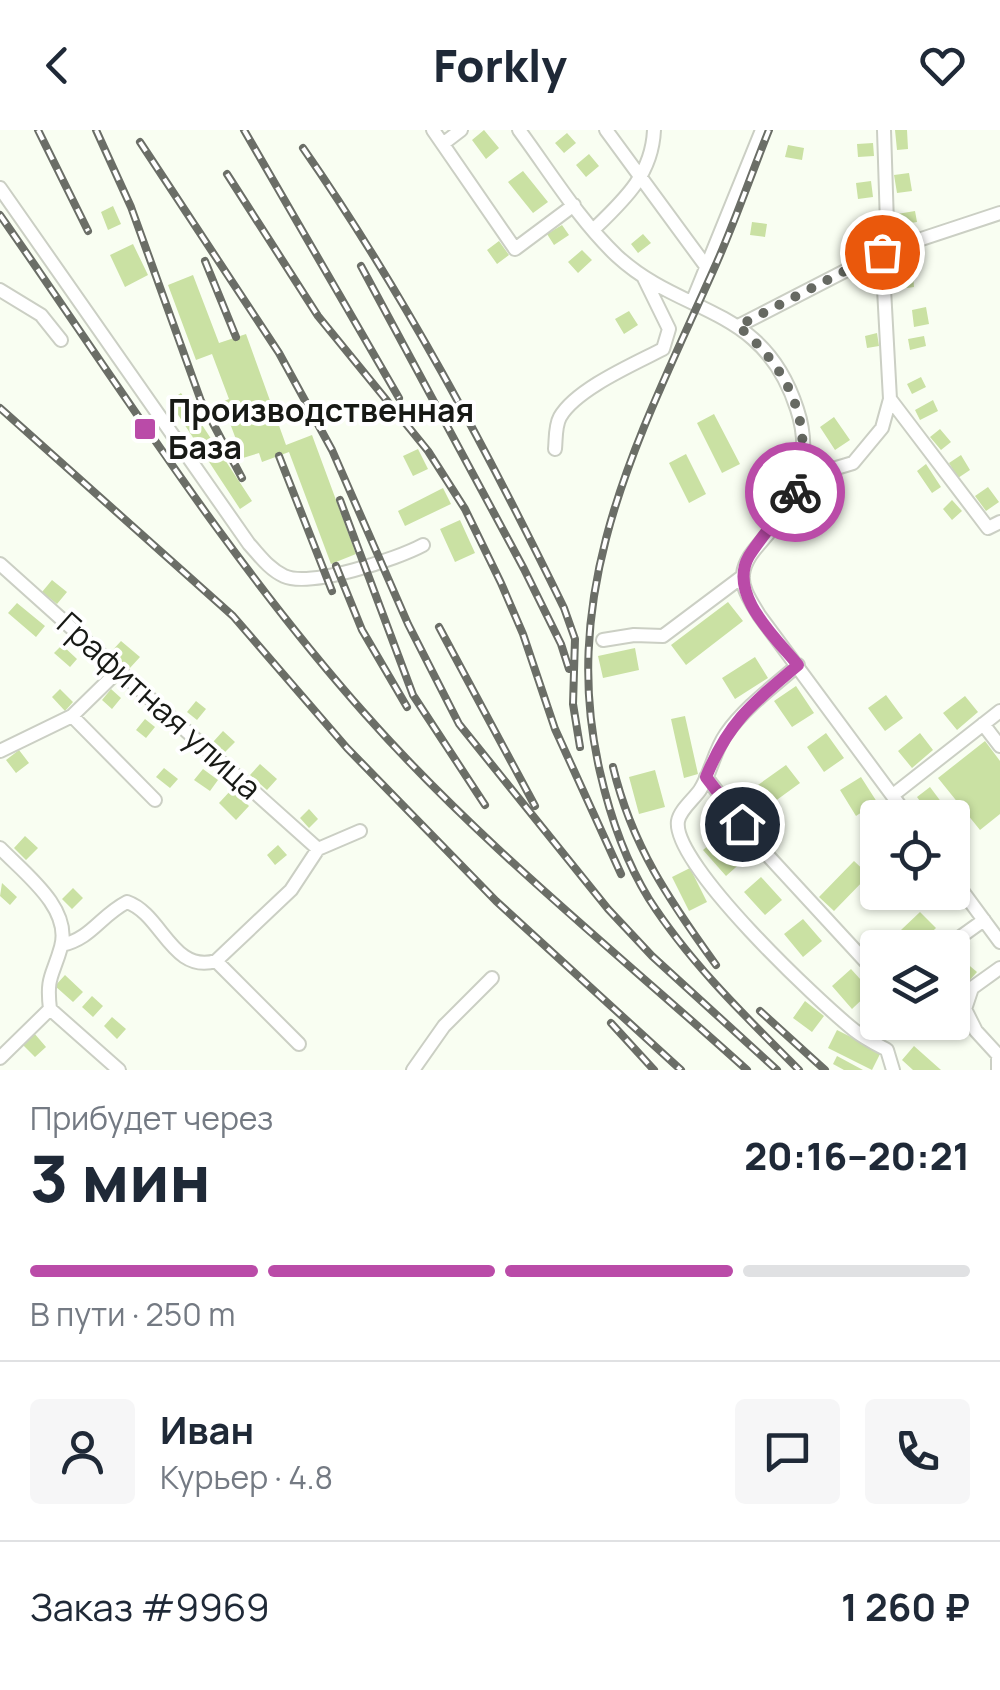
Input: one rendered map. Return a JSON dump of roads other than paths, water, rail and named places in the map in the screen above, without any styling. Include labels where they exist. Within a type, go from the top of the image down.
[{"type":"street","points":[[433,130],[514,249],[574,205]]},
{"type":"street","points":[[444,143],[461,130]]},
{"type":"street","points":[[519,130],[616,256],[644,278],[738,326],[760,344],[777,366],[797,408],[804,436],[804,465],[795,492],[748,558],[742,576],[759,616],[896,800]]},
{"type":"street","points":[[606,130],[708,269]]},
{"type":"street","points":[[593,230],[628,196],[653,153],[654,130]]},
{"type":"street","points":[[693,300],[762,130]]},
{"type":"street","points":[[804,465],[822,472],[853,463],[882,428],[890,400],[882,252],[888,224],[884,130]]},
{"type":"street","points":[[0,188],[249,544],[271,568],[288,578],[308,580],[383,562],[424,545]]},
{"type":"street","points":[[738,326],[882,252],[1000,213]]},
{"type":"street","points":[[556,449],[557,420],[570,404],[662,349],[670,330],[644,278]]},
{"type":"street","points":[[0,290],[42,315],[60,340]]},
{"type":"street","points":[[890,400],[988,528],[1000,522]]},
{"type":"street","name":"Графитная улица","points":[[0,564],[318,849]]},
{"type":"street","points":[[603,640],[663,636],[742,576]]},
{"type":"street","points":[[798,665],[742,712],[724,737],[702,788],[678,817],[678,832],[686,851],[722,898],[773,956],[858,1034],[887,1050],[893,1070]]},
{"type":"street","points":[[0,751],[72,716],[119,670]]},
{"type":"street","points":[[893,796],[1000,711]]},
{"type":"street","points":[[72,716],[155,800]]},
{"type":"street","points":[[983,724],[1000,746]]},
{"type":"street","points":[[706,777],[760,846],[860,955]]},
{"type":"street","points":[[62,945],[82,940],[109,912],[127,902],[137,905],[172,946],[193,962],[216,960],[291,890],[318,849],[360,830]]},
{"type":"street","points":[[0,848],[55,908],[63,928],[62,945],[47,981],[50,1009],[119,1070]]},
{"type":"street","points":[[970,901],[999,940]]},
{"type":"street","points":[[970,930],[984,920]]},
{"type":"street","points":[[216,960],[299,1044]]},
{"type":"street","points":[[998,1070],[998,1054],[976,1031],[965,1009],[972,988],[1000,968]]},
{"type":"street","points":[[413,1070],[444,1026],[492,978]]},
{"type":"street","points":[[0,1058],[50,1009]]},
{"type":"railway","points":[[38,130],[88,231]]},
{"type":"railway","points":[[96,130],[131,207],[201,401],[242,478]]},
{"type":"railway","points":[[244,130],[399,398]]},
{"type":"railway","points":[[769,130],[721,254],[658,392],[613,514],[598,575],[589,639],[590,704],[608,805],[640,884],[700,967],[799,1070]]},
{"type":"railway","points":[[140,142],[279,353],[332,450],[408,624],[459,724],[608,909],[652,956],[777,1070]]},
{"type":"railway","points":[[303,148],[375,258],[442,373],[564,608],[575,639],[573,704],[580,747]]},
{"type":"railway","points":[[227,174],[318,316],[428,451],[465,509],[523,634],[555,729],[621,874]]},
{"type":"railway","points":[[0,215],[221,534],[366,715],[503,854],[747,1070]]},
{"type":"railway","points":[[205,261],[236,337]]},
{"type":"railway","points":[[361,266],[524,569],[569,669]]},
{"type":"railway","points":[[0,408],[233,616],[347,748],[496,901],[681,1070]]},
{"type":"railway","points":[[279,456],[332,591]]},
{"type":"railway","points":[[340,500],[413,695],[485,805]]},
{"type":"railway","points":[[336,566],[362,630],[407,707]]},
{"type":"railway","points":[[439,627],[535,806]]},
{"type":"railway","points":[[613,767],[630,822],[654,871],[716,965]]},
{"type":"railway","points":[[760,1011],[825,1070]]},
{"type":"railway","points":[[611,1023],[654,1070]]},
{"type":"place","name":"Производственная База","points":[[145,429]]}]
